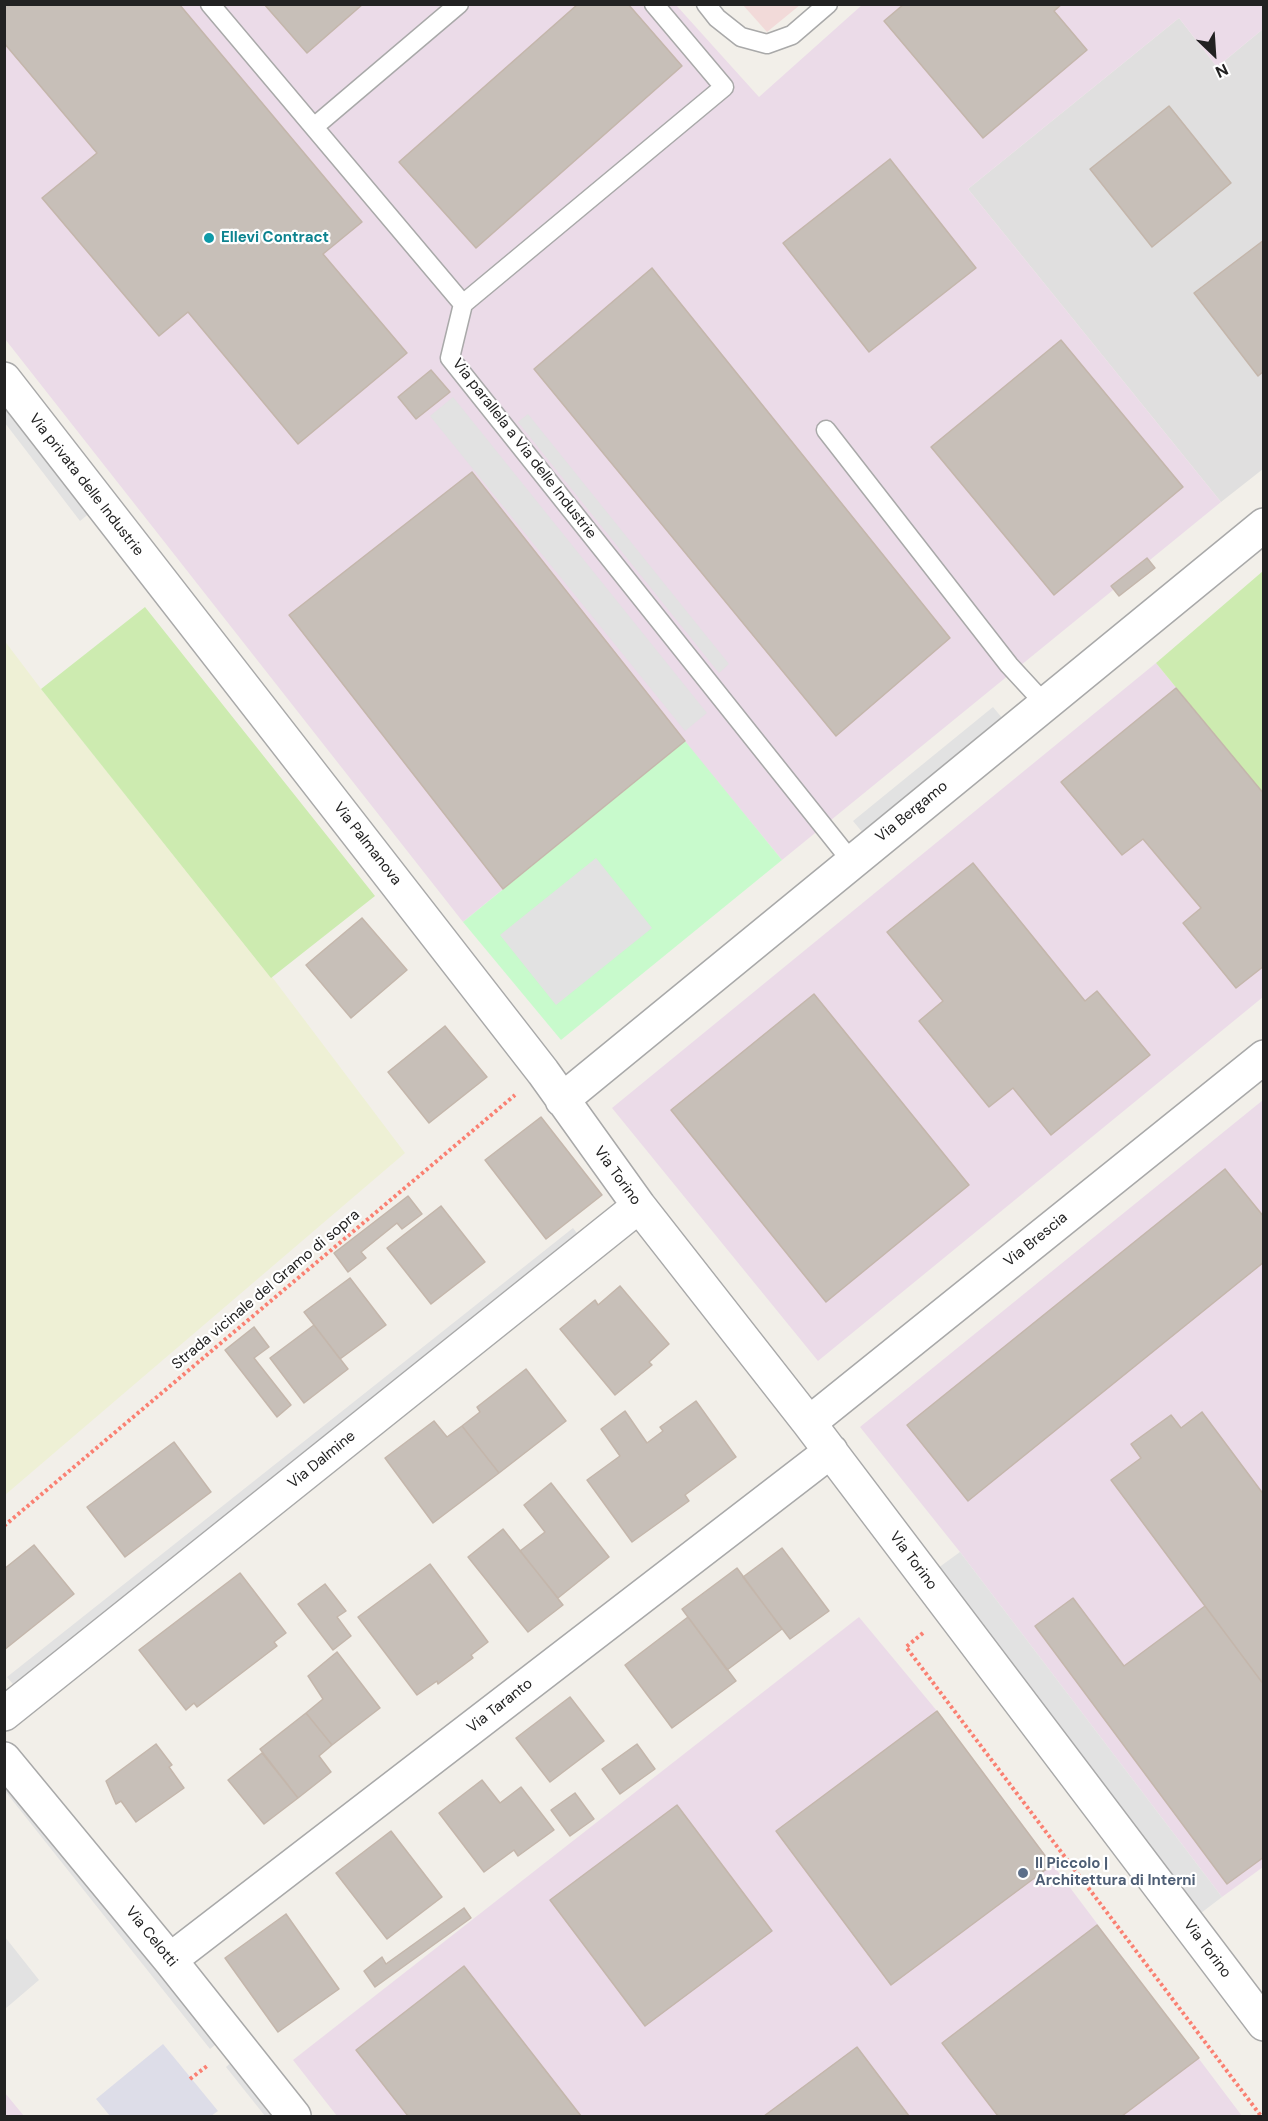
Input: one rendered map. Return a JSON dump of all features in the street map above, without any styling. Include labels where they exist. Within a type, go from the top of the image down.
[{"type":"street","name":"Via privata delle Industrie","points":[[4,379],[168,591]]},
{"type":"street","name":"Via Bergamo","points":[[562,1100],[1263,525]]},
{"type":"street","name":"Via Palmanova","points":[[168,591],[382,864],[543,1072],[562,1100]]},
{"type":"street","name":"Via Brescia","points":[[809,1423],[1263,1057]]},
{"type":"street","name":"Via Torino","points":[[562,1100],[639,1206],[831,1451],[1263,2024]]},
{"type":"street","name":"Via Dalmine","points":[[4,1714],[639,1206]]},
{"type":"street","name":"Via Taranto","points":[[170,1960],[831,1451]]},
{"type":"street","name":"Via Celotti","points":[[4,1759],[170,1960],[294,2116]]},
{"type":"lane","points":[[210,4],[463,304],[724,87],[654,4]]},
{"type":"lane","points":[[314,128],[459,4]]},
{"type":"lane","points":[[706,4],[717,18],[741,37],[767,44],[792,35],[828,4]]},
{"type":"lane","name":"Via parallela a Via delle Industrie","points":[[463,304],[450,358],[852,862]]},
{"type":"lane","points":[[826,430],[1009,665],[1045,704]]},
{"type":"path","name":"Strada vicinale del Gramo di sopra","points":[[4,1526],[543,1072]]},
{"type":"path","points":[[951,1610],[906,1647],[1261,2116]]},
{"type":"shaded area","points":[[5,5],[676,5],[759,97],[862,5],[1263,5],[1263,29],[1217,67],[1179,18],[968,189],[1221,502],[782,860],[684,741],[463,922],[5,339]]},
{"type":"shaded area","points":[[743,5],[800,5],[767,32]]},
{"type":"shaded area","points":[[1179,18],[1217,67],[1263,29],[1263,469],[1221,502],[968,189]]},
{"type":"shaded area","points":[[453,397],[707,713],[685,731],[430,416]]},
{"type":"shaded area","points":[[5,399],[91,512],[80,521],[5,423]]},
{"type":"shaded area","points":[[528,414],[729,664],[719,673],[518,422]]},
{"type":"shaded area","points":[[1156,663],[1263,794],[1263,997],[818,1361],[612,1108]]},
{"type":"shaded area","points":[[993,707],[1003,719],[863,833],[853,821]]},
{"type":"shaded area","points":[[596,858],[652,928],[556,1005],[500,935]]},
{"type":"shaded area","points":[[1263,1100],[1263,1867],[1222,1897],[960,1552],[860,1427]]},
{"type":"shaded area","points":[[573,1228],[582,1240],[17,1689],[7,1677]]},
{"type":"shaded area","points":[[960,1552],[1222,1897],[1197,1916],[934,1571]]},
{"type":"shaded area","points":[[859,1617],[937,1711],[1242,2116],[337,2116],[293,2060]]},
{"type":"shaded area","points":[[4,1771],[220,2041],[210,2049],[5,1791]]},
{"type":"shaded area","points":[[5,1937],[39,1980],[4,2009]]},
{"type":"shaded area","points":[[163,2044],[218,2111],[211,2116],[110,2116],[96,2099]]},
{"type":"shaded area","points":[[235,2059],[281,2116],[265,2116],[226,2067]]},
{"type":"shaded area","points":[[5,2093],[24,2116],[5,2116]]},
{"type":"green space","points":[[1263,571],[1263,794],[1156,663]]},
{"type":"green space","points":[[145,607],[375,896],[271,978],[41,689]]},
{"type":"green space","points":[[4,640],[266,969],[405,1153],[5,1495]]},
{"type":"green space","points":[[685,741],[782,860],[561,1040],[463,922]]},
{"type":"building","name":"Ellevi Contract","points":[[4,4],[179,4],[362,222],[323,254],[407,353],[298,444],[188,312],[159,336],[42,198],[97,153],[4,43]]},
{"type":"building","points":[[264,4],[363,4],[307,53]]},
{"type":"building","points":[[578,4],[628,4],[682,66],[476,248],[399,162]]},
{"type":"building","points":[[904,4],[1062,4],[1054,11],[1087,50],[983,138],[884,21]]},
{"type":"building","points":[[1169,106],[1231,183],[1152,247],[1090,169]]},
{"type":"building","points":[[890,159],[976,268],[869,352],[783,243]]},
{"type":"building","points":[[1264,240],[1264,371],[1258,376],[1194,293]]},
{"type":"building","points":[[652,268],[950,638],[836,736],[534,369]]},
{"type":"building","points":[[1061,340],[1183,487],[1054,595],[931,447]]},
{"type":"building","points":[[431,370],[450,392],[416,419],[398,397]]},
{"type":"building","points":[[472,472],[685,741],[503,889],[289,615]]},
{"type":"building","points":[[1147,558],[1155,568],[1119,596],[1111,586]]},
{"type":"building","points":[[1176,688],[1264,794],[1264,966],[1236,988],[1183,923],[1201,908],[1143,839],[1122,855],[1061,782]]},
{"type":"building","points":[[973,863],[1085,1001],[1097,991],[1150,1055],[1051,1135],[1013,1088],[989,1107],[919,1021],[943,1001],[887,932]]},
{"type":"building","points":[[362,918],[407,970],[351,1018],[306,965]]},
{"type":"building","points":[[814,994],[969,1185],[826,1302],[671,1110]]},
{"type":"building","points":[[445,1026],[487,1077],[429,1123],[388,1072]]},
{"type":"building","points":[[541,1117],[602,1195],[546,1239],[485,1160]]},
{"type":"building","points":[[1225,1169],[1264,1217],[1264,1262],[968,1501],[907,1425]]},
{"type":"building","points":[[408,1196],[422,1214],[402,1229],[397,1223],[361,1252],[366,1258],[348,1272],[334,1253]]},
{"type":"building","points":[[441,1206],[485,1262],[431,1304],[387,1248]]},
{"type":"building","points":[[350,1278],[386,1325],[340,1359],[304,1312]]},
{"type":"building","points":[[620,1286],[669,1344],[649,1362],[652,1365],[615,1395],[560,1329],[595,1300],[598,1305]]},
{"type":"building","points":[[314,1325],[348,1369],[304,1403],[270,1358]]},
{"type":"building","points":[[254,1327],[269,1347],[254,1358],[291,1405],[277,1417],[225,1350]]},
{"type":"building","points":[[526,1369],[566,1421],[499,1473],[462,1426],[480,1412],[477,1407]]},
{"type":"building","points":[[696,1401],[736,1457],[685,1495],[689,1501],[632,1542],[587,1480],[620,1456],[601,1429],[625,1411],[647,1443],[663,1431],[660,1427]]},
{"type":"building","points":[[1202,1412],[1264,1495],[1264,1685],[1111,1480],[1141,1458],[1131,1444],[1171,1415],[1181,1428]]},
{"type":"building","points":[[434,1421],[447,1437],[462,1426],[499,1473],[433,1523],[385,1458]]},
{"type":"building","points":[[174,1442],[211,1492],[125,1557],[87,1507]]},
{"type":"building","points":[[551,1483],[609,1557],[558,1598],[520,1551],[545,1532],[524,1505]]},
{"type":"building","points":[[503,1529],[563,1605],[528,1632],[468,1557]]},
{"type":"building","points":[[34,1545],[74,1594],[4,1650],[4,1569]]},
{"type":"building","points":[[782,1548],[829,1611],[790,1639],[743,1577]]},
{"type":"building","points":[[430,1564],[488,1642],[471,1655],[473,1658],[438,1684],[437,1681],[417,1695],[358,1617]]},
{"type":"building","points":[[737,1568],[782,1629],[727,1670],[682,1609]]},
{"type":"building","points":[[240,1573],[286,1633],[274,1642],[277,1646],[197,1707],[194,1703],[186,1710],[139,1650]]},
{"type":"building","points":[[325,1584],[346,1611],[337,1617],[351,1636],[333,1650],[298,1604]]},
{"type":"building","points":[[1073,1598],[1124,1666],[1205,1606],[1264,1685],[1264,1857],[1227,1884],[1035,1626]]},
{"type":"building","points":[[688,1617],[736,1681],[672,1728],[625,1665]]},
{"type":"building","points":[[337,1652],[380,1708],[332,1745],[306,1713],[323,1699],[308,1676]]},
{"type":"building","points":[[570,1697],[604,1741],[550,1782],[516,1738]]},
{"type":"building","points":[[937,1711],[1052,1865],[891,1985],[776,1831]]},
{"type":"building","points":[[306,1713],[332,1745],[319,1756],[331,1772],[298,1798],[260,1749]]},
{"type":"building","points":[[156,1744],[172,1765],[169,1767],[184,1788],[136,1822],[121,1801],[116,1804],[106,1781]]},
{"type":"building","points":[[637,1744],[655,1769],[620,1794],[602,1769]]},
{"type":"building","points":[[262,1753],[298,1798],[264,1824],[228,1780]]},
{"type":"building","points":[[482,1780],[500,1803],[521,1787],[554,1830],[518,1856],[514,1850],[484,1872],[439,1813]]},
{"type":"building","points":[[575,1793],[594,1819],[570,1836],[551,1810]]},
{"type":"building","points":[[677,1805],[772,1931],[645,2026],[550,1900]]},
{"type":"building","points":[[391,1831],[442,1897],[387,1939],[336,1873]]},
{"type":"building","points":[[464,1908],[471,1918],[375,1987],[364,1971],[382,1957],[386,1964]]},
{"type":"building","points":[[286,1914],[339,1989],[278,2032],[225,1958]]},
{"type":"building","points":[[1097,1925],[1199,2058],[1122,2116],[998,2116],[942,2043]]},
{"type":"building","points":[[464,1966],[581,2116],[408,2116],[356,2050]]},
{"type":"building","points":[[857,2047],[909,2116],[764,2116]]},
{"type":"place","name":"Ellevi Contract","points":[[209,238]]},
{"type":"place","name":"Il Piccolo | Architettura di Interni","points":[[1023,1873]]}]
